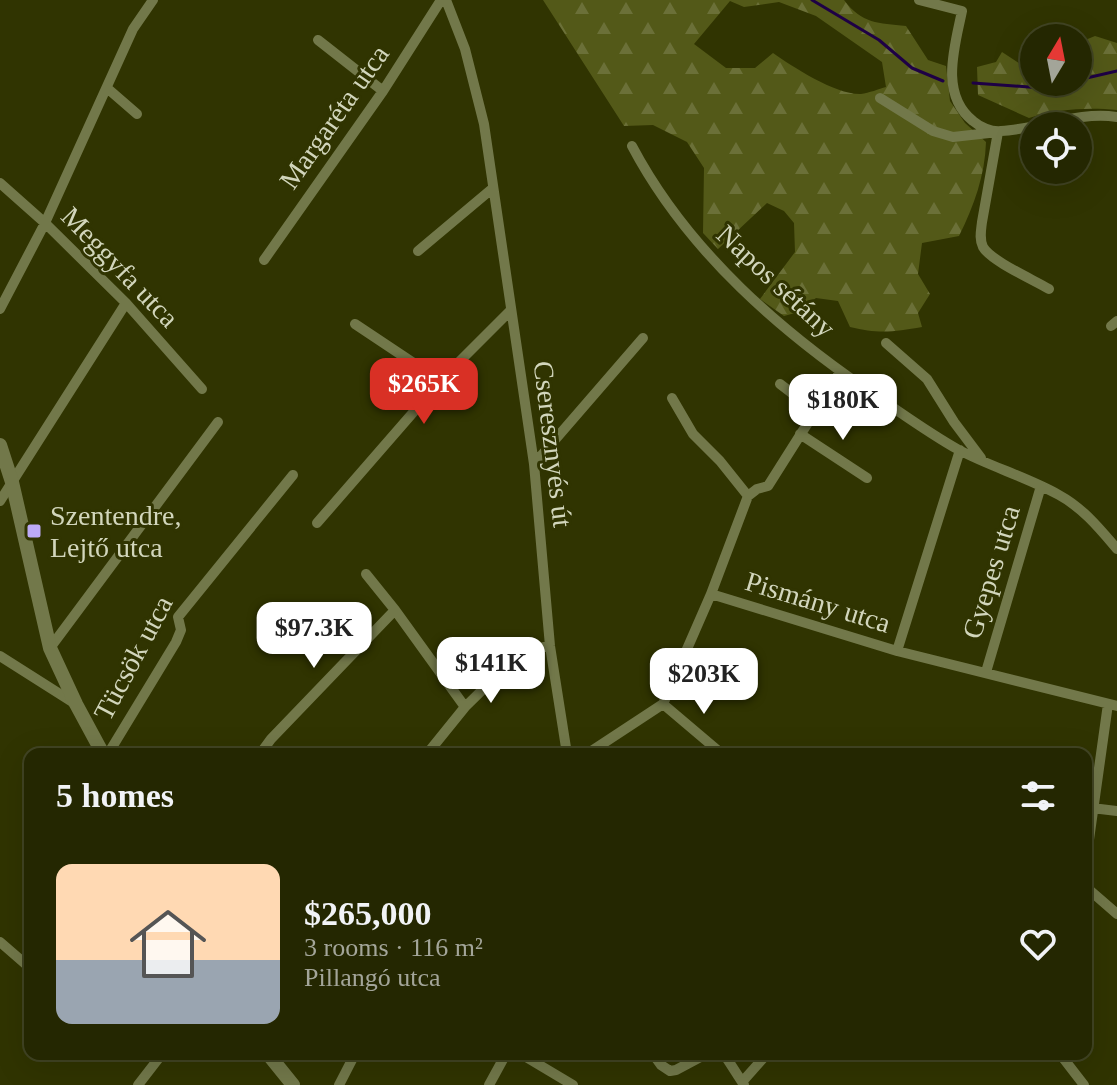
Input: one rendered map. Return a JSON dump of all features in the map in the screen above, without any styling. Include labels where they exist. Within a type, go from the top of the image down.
[{"type":"street","points":[[0,309],[45,223],[133,29],[153,0]]},
{"type":"street","name":"Margaréta utca","points":[[264,260],[443,0]]},
{"type":"street","name":"Cseresznyés út","points":[[443,0],[465,49],[484,124],[534,464],[550,646],[566,748]]},
{"type":"street","points":[[919,0],[964,5],[952,62],[956,96],[970,119],[998,132]]},
{"type":"street","points":[[318,40],[383,91]]},
{"type":"street","points":[[107,88],[137,114]]},
{"type":"street","points":[[880,98],[933,131],[953,137],[1083,116],[1117,117]]},
{"type":"street","points":[[998,132],[982,222],[982,245],[998,261],[1049,289]]},
{"type":"street","name":"Napos sétány","points":[[632,146],[645,171],[684,227],[764,311],[840,372],[960,450],[1060,495],[1083,511],[1117,549]]},
{"type":"street","name":"Meggyfa utca","points":[[0,183],[126,303],[202,389]]},
{"type":"street","points":[[418,251],[493,188]]},
{"type":"street","points":[[0,501],[126,303]]},
{"type":"street","points":[[317,523],[444,377],[511,310]]},
{"type":"street","points":[[355,324],[433,376],[444,377]]},
{"type":"street","points":[[534,464],[643,338]]},
{"type":"street","points":[[886,343],[927,379],[983,460]]},
{"type":"street","points":[[711,594],[748,496],[768,486],[840,372]]},
{"type":"street","points":[[780,384],[814,410]]},
{"type":"street","points":[[672,398],[693,434],[748,496]]},
{"type":"street","points":[[50,648],[218,422]]},
{"type":"street","points":[[800,434],[867,478]]},
{"type":"street","points":[[0,445],[12,482],[50,648],[98,748]]},
{"type":"street","points":[[897,651],[960,450]]},
{"type":"street","name":"Tücsök utca","points":[[103,748],[176,642],[181,630],[178,617],[293,475]]},
{"type":"street","name":"Gyepes utca","points":[[986,672],[1041,486]]},
{"type":"street","points":[[366,574],[465,707]]},
{"type":"street","name":"Pismány utca","points":[[663,704],[711,594],[897,651],[1113,705]]},
{"type":"street","points":[[264,748],[395,610]]},
{"type":"street","points":[[432,748],[465,707],[522,651],[550,646]]},
{"type":"street","points":[[0,656],[76,704]]},
{"type":"street","points":[[596,748],[663,704],[715,748]]},
{"type":"street","points":[[1113,705],[1092,808],[1117,811]]},
{"type":"street","points":[[1092,892],[1117,914]]},
{"type":"street","points":[[0,942],[24,963]]},
{"type":"street","points":[[138,1085],[157,1060]]},
{"type":"street","points":[[273,1060],[293,1085]]},
{"type":"street","points":[[339,1085],[352,1060]]},
{"type":"street","points":[[489,1085],[503,1060]]},
{"type":"street","points":[[531,1060],[573,1085]]},
{"type":"street","points":[[657,1060],[670,1071],[695,1060]]},
{"type":"street","points":[[728,1060],[743,1083],[762,1060]]},
{"type":"street","points":[[1065,1060],[1084,1085]]},
{"type":"street","points":[[546,1085],[549,1071]]},
{"type":"green space","points":[[543,0],[844,0],[864,18],[906,26],[928,60],[946,66],[950,101],[965,123],[986,142],[978,190],[959,236],[922,243],[918,274],[930,294],[918,313],[922,327],[878,331],[850,327],[838,301],[816,298],[795,313],[784,316],[760,299],[795,252],[794,223],[784,211],[767,203],[718,249],[703,233],[704,168],[687,142],[653,125],[624,126]],"holes":[[[730,1],[744,7],[779,2],[816,16],[882,62],[886,87],[861,94],[840,90],[815,79],[773,53],[755,68],[726,68],[694,44]]]},
{"type":"green space","points":[[1092,37],[1117,43],[1117,110],[1020,114],[978,95],[977,67],[996,62],[1002,52],[1020,64],[1020,96],[1092,96]]},
{"type":"waterway","points":[[812,0],[879,40],[912,68],[943,81]]},
{"type":"waterway","points":[[1092,77],[1117,71]]},
{"type":"waterway","points":[[973,83],[1020,86]]},
{"type":"place","name":"Szentendre, Lejtő utca","points":[[34,531]]}]
